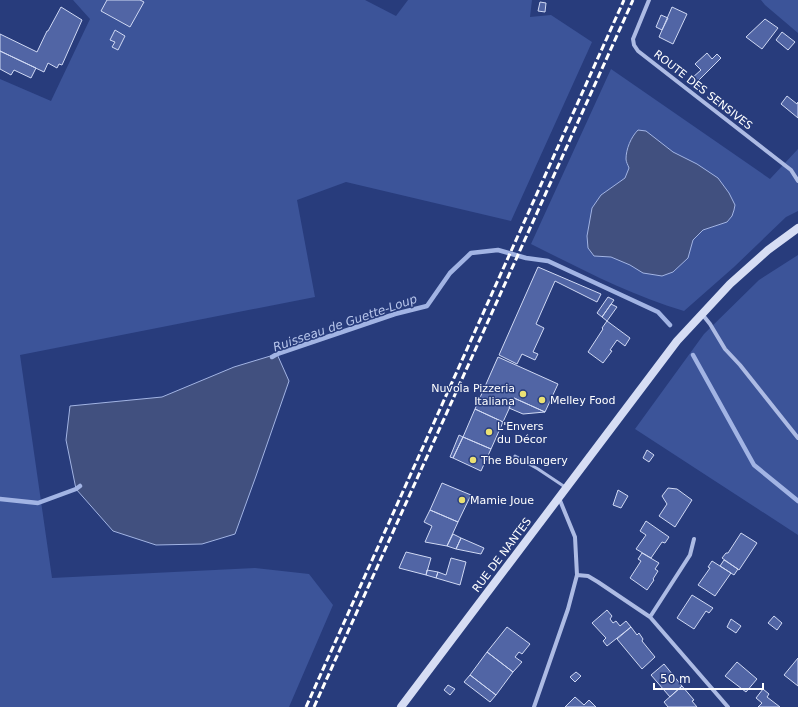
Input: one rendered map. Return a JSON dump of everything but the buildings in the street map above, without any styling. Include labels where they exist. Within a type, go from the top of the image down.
[{"type":"street","name":"ROUTE DES SENSIVES","points":[[649,0],[633,39],[634,45],[638,51],[791,170],[798,182]]},
{"type":"street","name":"RUE DE NANTES","points":[[401,707],[677,341],[730,284],[768,250],[798,228]]},
{"type":"street","points":[[702,314],[725,349],[745,370],[798,438]]},
{"type":"street","points":[[534,707],[568,609],[577,575],[575,537],[559,498]]},
{"type":"street","points":[[650,617],[690,555],[694,539]]},
{"type":"street","points":[[577,575],[588,576],[650,617],[728,707]]},
{"type":"lane","points":[[515,456],[538,468],[567,488]]},
{"type":"shaded area","points":[[73,0],[365,0],[396,16],[408,0],[532,0],[530,17],[551,15],[592,42],[511,221],[346,182],[297,200],[315,297],[20,355],[52,578],[255,568],[309,574],[333,605],[289,707],[0,707],[0,79],[51,101],[90,19]]},
{"type":"shaded area","points":[[761,0],[798,0],[798,33],[765,5]]},
{"type":"shaded area","points":[[611,69],[770,179],[798,149],[798,211],[786,217],[734,267],[684,311],[664,305],[625,289],[531,244]]},
{"type":"shaded area","points":[[638,130],[646,131],[673,152],[697,164],[718,178],[729,193],[735,205],[732,216],[727,222],[703,230],[693,240],[688,258],[673,272],[662,276],[643,273],[630,265],[611,257],[594,256],[588,248],[587,236],[592,208],[601,195],[625,178],[629,168],[626,159],[628,147],[633,136]]},
{"type":"shaded area","points":[[798,255],[798,535],[635,429],[704,334],[759,280]]},
{"type":"shaded area","points":[[277,354],[289,381],[235,534],[202,544],[156,545],[113,531],[76,489],[66,440],[70,406],[162,397],[234,367]]},
{"type":"waterway","name":"Ruisseau de Guette-Loup","points":[[272,357],[395,314],[427,306],[450,273],[471,253],[498,250],[526,258],[548,261],[658,312],[670,325]]},
{"type":"waterway","name":"Ruisseau de Guette-Loup","points":[[693,355],[754,465],[798,501]]},
{"type":"waterway","name":"Ruisseau de Guette-Loup","points":[[0,499],[38,503],[76,489],[80,486]]},
{"type":"railway","points":[[306,707],[624,0]]},
{"type":"railway","points":[[314,707],[633,0]]},
{"type":"place","name":"Nuvola Pizzeria Italiana","points":[[523,394]]},
{"type":"place","name":"Melley Food","points":[[542,400]]},
{"type":"place","name":"L'Envers du Décor","points":[[489,432]]},
{"type":"place","name":"The Boulangery","points":[[473,460]]},
{"type":"place","name":"Mamie Joue","points":[[462,500]]}]
